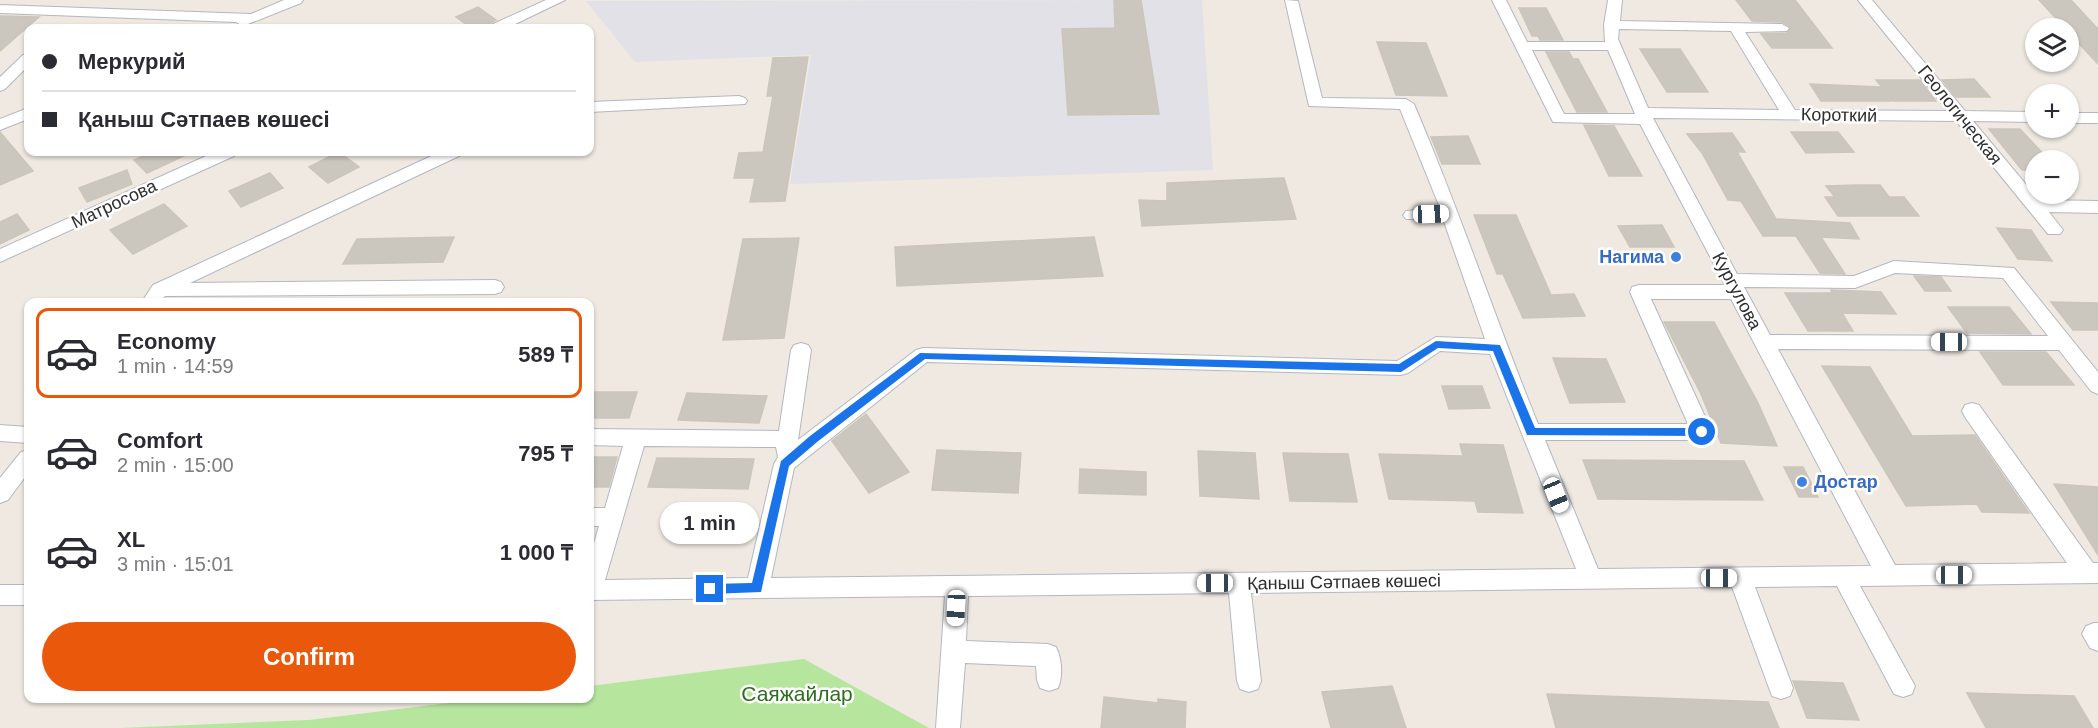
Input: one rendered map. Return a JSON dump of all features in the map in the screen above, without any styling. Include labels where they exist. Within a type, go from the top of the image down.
[{"type":"street","points":[[0,8],[8,0]]},
{"type":"street","points":[[63,24],[88,0]]},
{"type":"street","points":[[238,24],[296,0]]},
{"type":"street","points":[[505,24],[558,0]]},
{"type":"street","points":[[1499,0],[1522,46],[1612,46]]},
{"type":"street","name":"Кургулова","points":[[1615,0],[1611,25],[1612,46],[1643,116],[1888,575]]},
{"type":"street","name":"Геологическая","points":[[1865,0],[2054,230]]},
{"type":"street","points":[[1291,1],[1315,103],[1406,104],[1438,179],[1497,347],[1591,579]]},
{"type":"street","points":[[0,8],[253,18]]},
{"type":"street","points":[[1611,25],[1782,28]]},
{"type":"street","points":[[1735,27],[1790,114]]},
{"type":"street","name":"Короткий","points":[[1522,46],[1559,118],[1790,114],[2025,117]]},
{"type":"street","points":[[0,86],[24,62]]},
{"type":"street","points":[[594,107],[739,101]]},
{"type":"street","points":[[0,125],[24,115]]},
{"type":"street","points":[[2079,118],[2098,118]]},
{"type":"street","name":"Матросова","points":[[0,256],[219,156]]},
{"type":"street","points":[[155,297],[445,156]]},
{"type":"street","points":[[2035,206],[2098,207]]},
{"type":"street","points":[[1412,215],[1450,213]]},
{"type":"street","points":[[1531,432],[1702,432],[1639,292],[1855,282],[1894,267],[2008,272],[2098,386]]},
{"type":"street","points":[[155,297],[495,287]]},
{"type":"street","points":[[1764,342],[2064,343]]},
{"type":"street","points":[[784,464],[923,355],[1401,368],[1436,344],[1497,347]]},
{"type":"street","points":[[757,588],[784,464],[801,350]]},
{"type":"street","points":[[1972,411],[2093,573]]},
{"type":"street","points":[[0,433],[24,435]]},
{"type":"street","points":[[594,437],[788,439]]},
{"type":"street","points":[[594,577],[636,438]]},
{"type":"street","points":[[0,494],[24,463]]},
{"type":"street","points":[[594,517],[613,517]]},
{"type":"street","name":"Қаныш Сәтпаев көшесі","points":[[594,590],[2093,573]]},
{"type":"street","points":[[1843,576],[1903,686]]},
{"type":"street","points":[[1740,577],[1781,688]]},
{"type":"street","points":[[1239,583],[1249,681]]},
{"type":"street","points":[[948,728],[957,586]]},
{"type":"street","points":[[0,595],[24,595]]},
{"type":"street","points":[[2098,634],[2094,634],[2098,640]]},
{"type":"street","points":[[954,652],[1048,655],[1048,680]]},
{"type":"shaded area","points":[[1202,0],[1213,170],[790,184],[811,55],[635,62],[586,1]]},
{"type":"green space","name":"Саяжайлар","points":[[804,659],[929,728],[121,728],[309,720],[448,703],[594,703],[594,685]]},
{"type":"building","points":[[1114,0],[1141,0],[1159,114],[1068,115],[1062,29],[1115,28]]},
{"type":"building","points":[[1736,0],[1795,0],[1832,48],[1772,48],[1761,34],[1787,33],[1791,27],[1782,22],[1752,21]]},
{"type":"building","points":[[2039,0],[2071,0],[2098,29],[2098,64],[2079,44],[2079,18],[2056,18]]},
{"type":"building","points":[[478,7],[496,20],[488,24],[466,24],[456,17]]},
{"type":"building","points":[[1519,8],[1546,8],[1563,40],[1540,40],[1538,36],[1532,36]]},
{"type":"building","points":[[0,16],[39,17],[31,24],[24,24],[24,30],[0,51]]},
{"type":"building","points":[[1377,42],[1426,43],[1447,96],[1396,95]]},
{"type":"building","points":[[1640,49],[1680,49],[1708,92],[1667,92]]},
{"type":"building","points":[[1546,52],[1569,52],[1573,59],[1578,59],[1607,112],[1577,112]]},
{"type":"building","points":[[808,57],[785,201],[750,202],[755,178],[734,178],[739,153],[763,152],[773,96],[767,96],[773,58]]},
{"type":"building","points":[[1974,79],[1990,97],[1956,97],[1942,80]]},
{"type":"building","points":[[1876,80],[1920,80],[1936,101],[1893,101],[1891,98],[1891,101],[1821,101],[1810,84],[1882,87]]},
{"type":"building","points":[[1584,125],[1614,126],[1642,176],[1609,176]]},
{"type":"building","points":[[1989,129],[2020,129],[2025,138],[2028,138],[2040,150],[2025,150],[2025,170],[2022,170]]},
{"type":"building","points":[[0,132],[33,171],[0,185]]},
{"type":"building","points":[[1791,132],[1838,132],[1854,152],[1806,153]]},
{"type":"building","points":[[1732,133],[1745,152],[1737,152],[1776,219],[1850,223],[1859,239],[1821,237],[1845,274],[1820,273],[1796,236],[1763,236],[1741,201],[1728,200],[1702,153],[1687,134]]},
{"type":"building","points":[[1468,136],[1480,164],[1442,164],[1431,137]]},
{"type":"building","points":[[144,156],[183,156],[147,173],[134,160]]},
{"type":"building","points":[[331,156],[344,156],[359,167],[328,183],[309,167]]},
{"type":"building","points":[[127,170],[132,184],[87,202],[79,188]]},
{"type":"building","points":[[270,173],[283,188],[241,207],[229,191]]},
{"type":"building","points":[[1284,178],[1296,219],[1142,226],[1139,200],[1167,201],[1167,183]]},
{"type":"building","points":[[1880,185],[1889,197],[1904,197],[1919,216],[1838,216],[1825,197],[1835,197],[1826,186]]},
{"type":"building","points":[[164,204],[187,226],[133,254],[110,230]]},
{"type":"building","points":[[17,214],[29,230],[0,244],[0,222]]},
{"type":"building","points":[[1474,215],[1516,215],[1551,295],[1574,294],[1585,316],[1523,318],[1503,274],[1497,274]]},
{"type":"building","points":[[1662,225],[1674,247],[1630,247],[1618,226]]},
{"type":"building","points":[[1997,228],[2031,230],[2052,261],[2018,259]]},
{"type":"building","points":[[454,237],[443,262],[343,264],[357,239]]},
{"type":"building","points":[[1094,237],[1103,276],[897,286],[895,247]]},
{"type":"building","points":[[799,238],[784,338],[723,340],[743,239]]},
{"type":"building","points":[[1914,276],[1941,277],[1951,291],[1925,291]]},
{"type":"building","points":[[1831,290],[1881,292],[1896,314],[1842,313],[1853,331],[1808,331],[1785,293],[1832,293]]},
{"type":"building","points":[[2051,302],[2098,303],[2098,330],[2073,330]]},
{"type":"building","points":[[1948,307],[2009,307],[2031,334],[1967,333]]},
{"type":"building","points":[[1664,322],[1714,322],[1758,403],[1777,446],[1721,443],[1701,394]]},
{"type":"building","points":[[1980,352],[2046,352],[2074,385],[2003,385]]},
{"type":"building","points":[[1553,358],[1606,359],[1625,402],[1570,403]]},
{"type":"building","points":[[1822,366],[1870,367],[1912,436],[1975,435],[2029,513],[1982,512],[1977,504],[1906,506]]},
{"type":"building","points":[[1442,386],[1482,386],[1490,408],[1449,409]]},
{"type":"building","points":[[594,392],[637,392],[629,418],[594,418]]},
{"type":"building","points":[[687,393],[767,396],[759,423],[678,420]]},
{"type":"building","points":[[866,414],[909,472],[869,493],[832,441]]},
{"type":"building","points":[[1460,444],[1503,445],[1523,513],[1478,512],[1475,501],[1389,499],[1379,454],[1463,456]]},
{"type":"building","points":[[937,450],[1021,453],[1018,493],[932,490]]},
{"type":"building","points":[[1198,451],[1255,453],[1259,499],[1200,496]]},
{"type":"building","points":[[1283,453],[1348,454],[1357,502],[1290,501]]},
{"type":"building","points":[[594,457],[617,457],[609,487],[594,487]]},
{"type":"building","points":[[657,458],[754,459],[748,489],[648,487]]},
{"type":"building","points":[[1583,460],[1744,461],[1763,500],[1598,499]]},
{"type":"building","points":[[1784,467],[1803,467],[1818,497],[1799,497]]},
{"type":"building","points":[[1080,469],[1146,472],[1146,495],[1079,493]]},
{"type":"building","points":[[2054,484],[2098,487],[2098,555]]},
{"type":"building","points":[[1793,681],[1843,683],[1859,720],[1807,718]]},
{"type":"building","points":[[1392,686],[1406,728],[1331,728],[1322,692]]},
{"type":"building","points":[[1967,693],[2074,696],[2093,728],[1986,728]]},
{"type":"building","points":[[1547,694],[1768,702],[1779,728],[1556,728]]},
{"type":"building","points":[[1104,697],[1158,703],[1158,699],[1186,702],[1185,728],[1101,728]]},
{"type":"place","name":"Нагима","points":[[1676,257]]},
{"type":"place","name":"Достар","points":[[1802,482]]},
{"type":"route","points":[[710,589],[757,588],[784,464],[923,355],[1401,368],[1436,344],[1497,347],[1531,432],[1702,432]]}]
